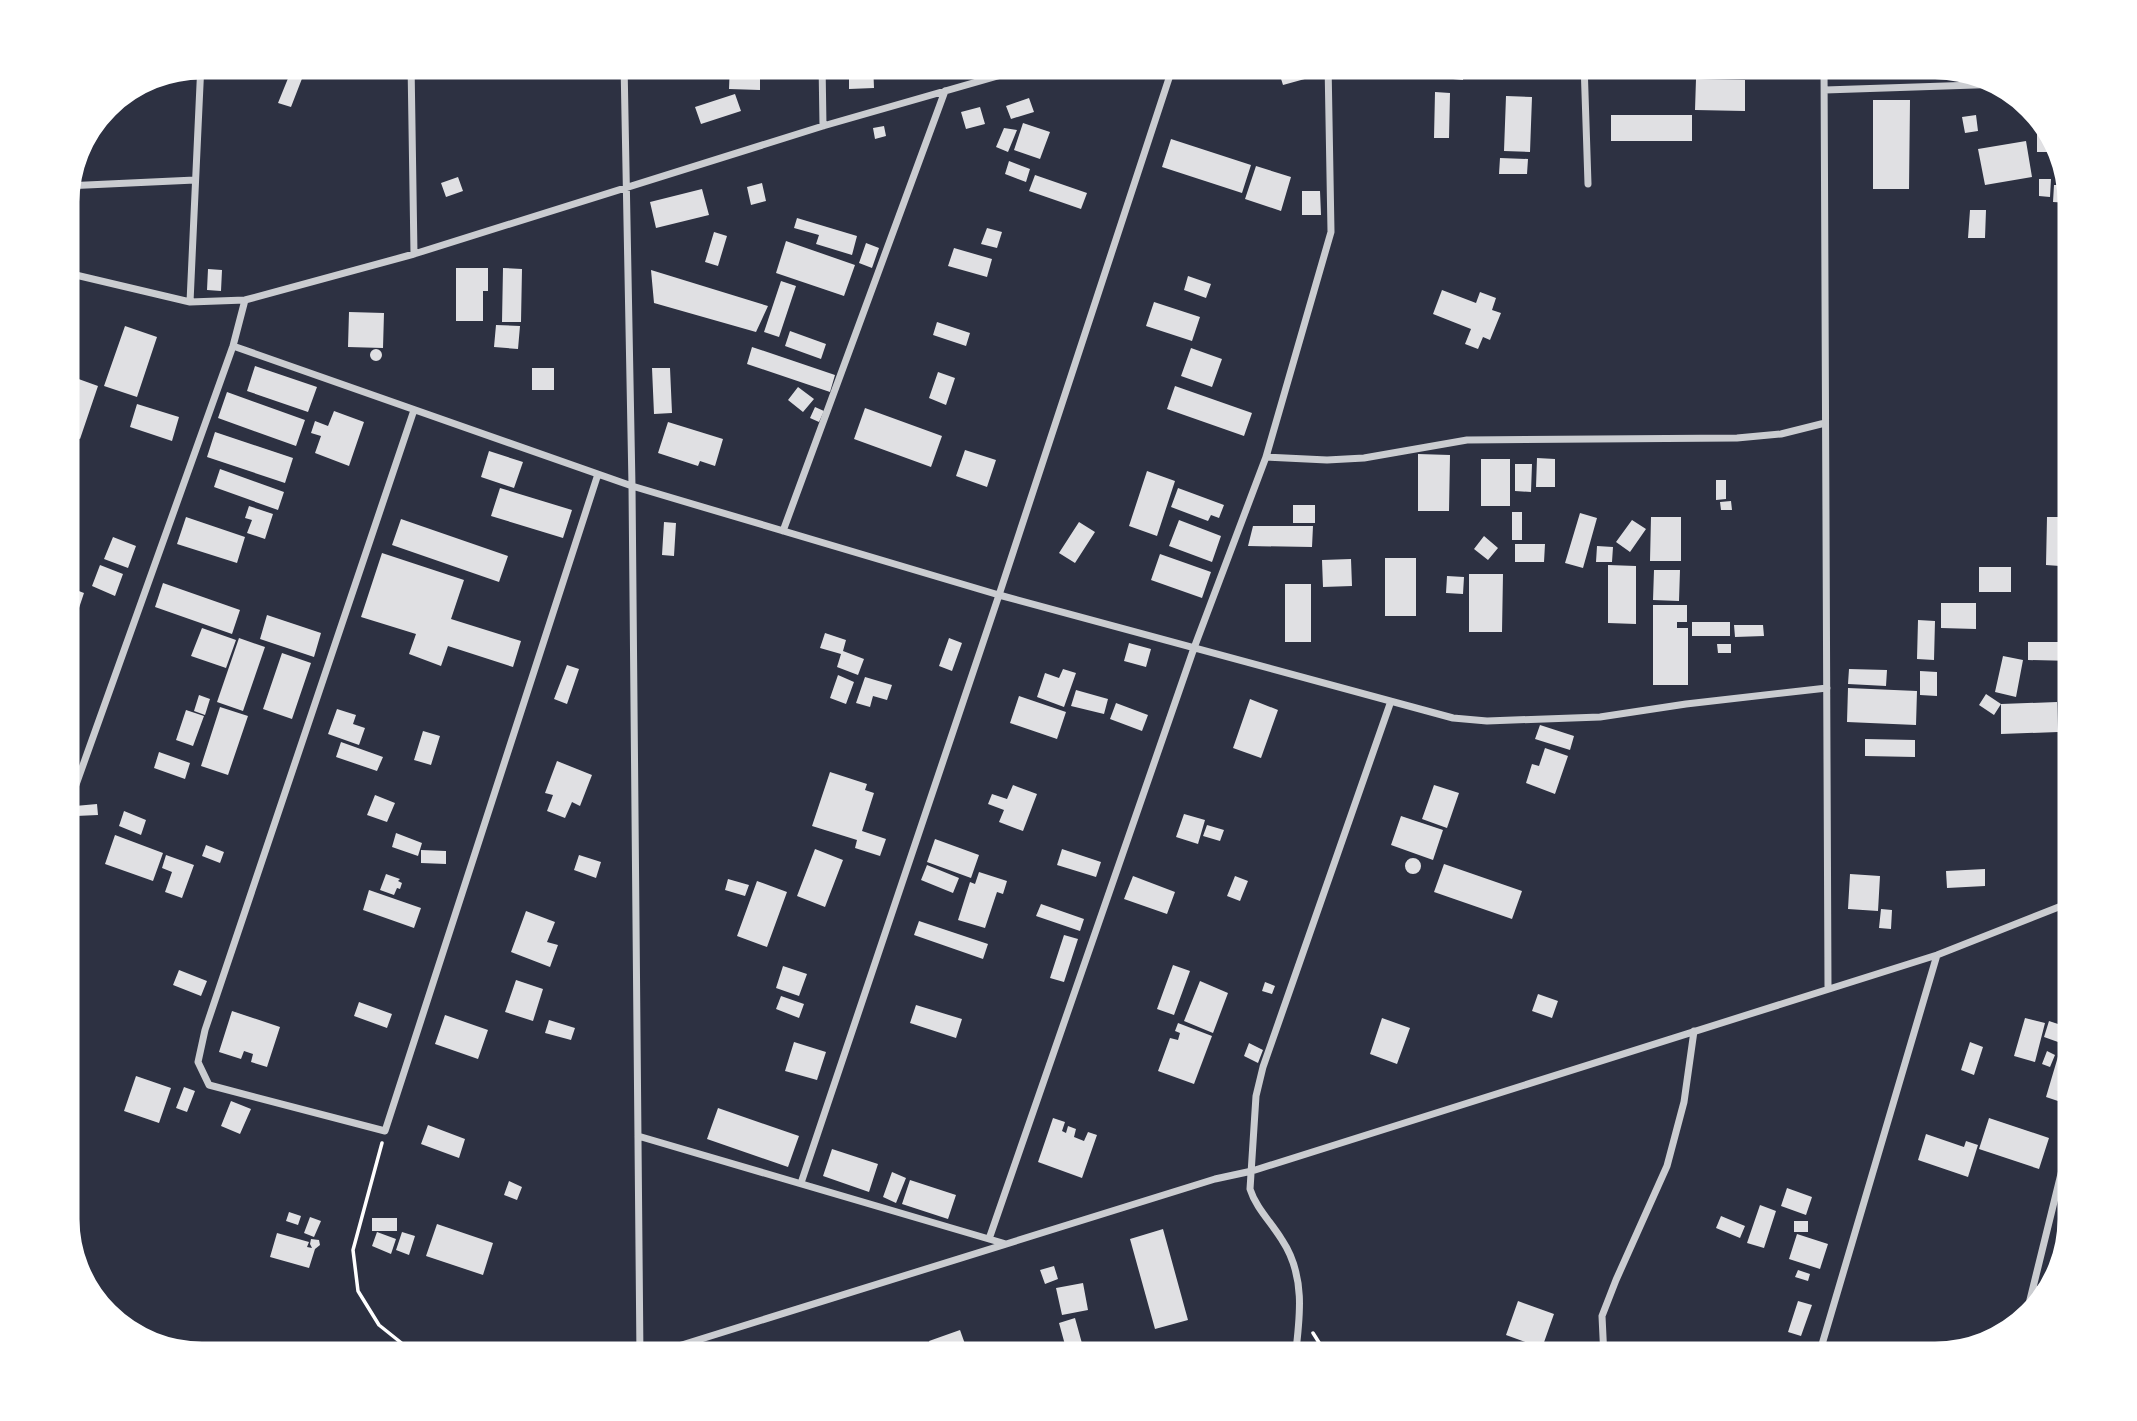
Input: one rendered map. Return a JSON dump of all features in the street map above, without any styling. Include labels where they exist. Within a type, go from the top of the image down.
[{"type":"street","points":[[190,302],[200,75]]},
{"type":"street","points":[[411,75],[414,254]]},
{"type":"street","points":[[624,75],[632,486],[640,1346]]},
{"type":"street","points":[[822,75],[823,126]]},
{"type":"street","points":[[76,275],[190,302],[245,299],[414,254],[626,190],[823,126],[1001,75]]},
{"type":"street","points":[[801,1183],[1170,75]]},
{"type":"street","points":[[989,1239],[1194,648],[1266,457],[1331,232],[1328,75]]},
{"type":"street","points":[[1584,75],[1588,184]]},
{"type":"street","points":[[1824,75],[1828,989]]},
{"type":"street","points":[[1825,90],[1982,85]]},
{"type":"street","points":[[783,531],[945,91]]},
{"type":"street","points":[[77,185],[195,180]]},
{"type":"street","points":[[76,785],[233,346],[245,299]]},
{"type":"street","points":[[233,346],[632,486],[999,595],[1453,718],[1487,721],[1600,717],[1827,688]]},
{"type":"street","points":[[414,410],[209,1017],[198,1062],[209,1085],[385,1131],[598,474]]},
{"type":"street","points":[[1266,457],[1327,460],[1364,458],[1467,440],[1737,438],[1781,434],[1825,423]]},
{"type":"street","points":[[1296,1346],[1300,1313],[1299,1281],[1285,1243],[1255,1203],[1250,1189],[1255,1096],[1276,1023],[1305,950],[1391,701]]},
{"type":"street","points":[[679,1346],[1215,1179],[1252,1171],[1937,955],[2062,906]]},
{"type":"street","points":[[1822,1346],[1937,955]]},
{"type":"street","points":[[1603,1346],[1602,1316],[1667,1166],[1684,1102],[1694,1031]]},
{"type":"street","points":[[638,1136],[1006,1244]]},
{"type":"street","points":[[2030,1302],[2062,1171]]},
{"type":"street","points":[[2034,1287],[2038,1292]]},
{"type":"path","points":[[385,1131],[353,1250],[358,1291],[379,1325],[405,1346]]},
{"type":"path","points":[[1300,1313],[1321,1346]]},
{"type":"building","points":[[289,75],[303,76],[291,107],[278,103]]},
{"type":"building","points":[[661,75],[690,77],[661,78]]},
{"type":"building","points":[[730,75],[760,75],[760,90],[729,89]]},
{"type":"building","points":[[849,75],[873,75],[874,88],[849,89]]},
{"type":"building","points":[[1280,75],[1311,75],[1312,77],[1283,85]]},
{"type":"building","points":[[1453,75],[1463,75],[1463,80],[1453,79]]},
{"type":"building","points":[[1696,79],[1745,80],[1745,111],[1695,110]]},
{"type":"building","points":[[1435,92],[1450,93],[1449,138],[1434,138]]},
{"type":"building","points":[[735,94],[741,111],[701,124],[695,107]]},
{"type":"building","points":[[1506,96],[1532,97],[1530,152],[1504,151]]},
{"type":"building","points":[[1029,98],[1034,112],[1011,119],[1006,106]]},
{"type":"building","points":[[1873,100],[1910,100],[1909,189],[1873,189]]},
{"type":"building","points":[[980,107],[985,124],[966,129],[961,112]]},
{"type":"building","points":[[1611,115],[1692,115],[1692,141],[1611,141]]},
{"type":"building","points":[[1976,115],[1978,131],[1965,133],[1962,117]]},
{"type":"building","points":[[1023,123],[1050,132],[1040,159],[1014,150]]},
{"type":"building","points":[[884,126],[886,136],[875,139],[873,128]]},
{"type":"building","points":[[1004,128],[1017,130],[1008,152],[996,147]]},
{"type":"building","points":[[2037,128],[2051,152],[2037,152]]},
{"type":"building","points":[[1171,139],[1251,165],[1242,193],[1162,167]]},
{"type":"building","points":[[2026,141],[2032,177],[1985,185],[1978,149]]},
{"type":"building","points":[[1500,158],[1528,159],[1527,174],[1499,174]]},
{"type":"building","points":[[1009,161],[1030,169],[1026,182],[1005,174]]},
{"type":"building","points":[[1256,166],[1291,177],[1281,211],[1245,199]]},
{"type":"building","points":[[1035,175],[1087,193],[1081,209],[1029,191]]},
{"type":"building","points":[[458,177],[463,191],[446,197],[441,183]]},
{"type":"building","points":[[2039,179],[2051,179],[2050,197],[2039,196]]},
{"type":"building","points":[[762,183],[766,201],[751,205],[747,187]]},
{"type":"building","points":[[2054,185],[2060,185],[2062,202],[2053,202]]},
{"type":"building","points":[[702,189],[709,215],[656,228],[650,202]]},
{"type":"building","points":[[1302,191],[1320,191],[1321,215],[1302,215]]},
{"type":"building","points":[[1970,210],[1986,210],[1985,238],[1968,238]]},
{"type":"building","points":[[797,218],[857,236],[852,255],[816,244],[819,235],[794,228]]},
{"type":"building","points":[[987,228],[1002,232],[997,248],[981,244]]},
{"type":"building","points":[[714,232],[727,236],[718,266],[705,262]]},
{"type":"building","points":[[786,241],[855,265],[844,296],[776,273]]},
{"type":"building","points":[[866,243],[879,248],[872,268],[859,263]]},
{"type":"building","points":[[954,248],[992,259],[987,277],[948,266]]},
{"type":"building","points":[[456,268],[488,268],[488,291],[483,291],[483,321],[456,321]]},
{"type":"building","points":[[503,268],[522,269],[521,322],[502,322]]},
{"type":"building","points":[[208,269],[222,270],[221,291],[207,290]]},
{"type":"building","points":[[651,270],[768,306],[756,332],[654,303]]},
{"type":"building","points":[[1188,276],[1211,284],[1206,298],[1184,290]]},
{"type":"building","points":[[781,281],[796,286],[779,337],[764,332]]},
{"type":"building","points":[[1442,290],[1476,303],[1480,292],[1496,298],[1492,310],[1501,313],[1490,340],[1483,337],[1478,349],[1465,344],[1471,329],[1433,314]]},
{"type":"building","points":[[1154,302],[1200,317],[1192,341],[1146,326]]},
{"type":"building","points":[[349,312],[384,313],[383,348],[348,347]]},
{"type":"building","points":[[937,322],[970,333],[966,346],[933,335]]},
{"type":"building","points":[[496,325],[520,326],[518,349],[494,347]]},
{"type":"building","points":[[125,326],[157,337],[137,397],[104,386]]},
{"type":"building","points":[[790,331],[826,344],[821,359],[785,346]]},
{"type":"building","points":[[752,347],[835,375],[830,392],[747,364]]},
{"type":"building","points":[[1191,348],[1222,359],[1212,387],[1181,376]]},
{"type":"building","points":[[371,350],[381,350],[381,360],[371,360]]},
{"type":"building","points":[[255,366],[317,387],[308,412],[247,391]]},
{"type":"building","points":[[532,368],[554,368],[554,390],[532,390]]},
{"type":"building","points":[[652,368],[670,368],[672,413],[654,414]]},
{"type":"building","points":[[938,372],[955,378],[946,405],[929,398]]},
{"type":"building","points":[[76,378],[98,386],[80,439],[76,438]]},
{"type":"building","points":[[1175,386],[1252,413],[1244,436],[1167,409]]},
{"type":"building","points":[[798,387],[814,399],[803,412],[788,400]]},
{"type":"building","points":[[227,392],[305,420],[296,446],[218,418]]},
{"type":"building","points":[[137,404],[179,417],[172,441],[130,427]]},
{"type":"building","points":[[815,407],[824,411],[819,422],[810,418]]},
{"type":"building","points":[[865,408],[942,436],[931,467],[854,439]]},
{"type":"building","points":[[334,411],[364,422],[349,466],[315,453],[321,436],[311,433],[315,421],[328,426]]},
{"type":"building","points":[[668,422],[723,439],[715,466],[700,461],[698,466],[658,453]]},
{"type":"building","points":[[215,432],[293,458],[285,483],[207,457]]},
{"type":"building","points":[[965,450],[996,460],[987,487],[956,476]]},
{"type":"building","points":[[489,451],[523,462],[514,488],[481,477]]},
{"type":"building","points":[[1418,454],[1450,455],[1449,511],[1418,511]]},
{"type":"building","points":[[1537,458],[1555,459],[1555,487],[1536,487]]},
{"type":"building","points":[[1481,459],[1510,459],[1510,506],[1481,506]]},
{"type":"building","points":[[1515,464],[1532,464],[1531,492],[1515,491]]},
{"type":"building","points":[[220,469],[284,492],[278,510],[214,487]]},
{"type":"building","points":[[1147,471],[1175,481],[1157,536],[1129,526]]},
{"type":"building","points":[[1716,480],[1726,480],[1726,499],[1716,500]]},
{"type":"building","points":[[500,488],[572,510],[563,538],[491,516]]},
{"type":"building","points":[[1178,488],[1224,505],[1219,518],[1211,515],[1208,521],[1171,507]]},
{"type":"building","points":[[1731,501],[1732,510],[1721,510],[1720,502]]},
{"type":"building","points":[[1293,505],[1315,505],[1315,523],[1293,523]]},
{"type":"building","points":[[249,506],[273,514],[265,539],[247,533],[252,520],[245,518]]},
{"type":"building","points":[[1512,512],[1522,512],[1522,540],[1512,540]]},
{"type":"building","points":[[1580,513],[1597,518],[1583,568],[1565,563]]},
{"type":"building","points":[[186,517],[245,537],[237,563],[177,544]]},
{"type":"building","points":[[1651,517],[1681,517],[1681,561],[1650,561]]},
{"type":"building","points":[[2047,517],[2062,517],[2060,566],[2046,565]]},
{"type":"building","points":[[401,519],[508,556],[499,582],[392,545]]},
{"type":"building","points":[[1179,520],[1221,536],[1212,562],[1169,546]]},
{"type":"building","points":[[1632,520],[1646,529],[1630,552],[1616,542]]},
{"type":"building","points":[[664,522],[676,523],[674,556],[662,555]]},
{"type":"building","points":[[1079,522],[1095,532],[1075,563],[1059,553]]},
{"type":"building","points":[[1253,526],[1313,526],[1312,547],[1248,546]]},
{"type":"building","points":[[1484,536],[1498,548],[1488,560],[1474,549]]},
{"type":"building","points":[[113,537],[136,546],[128,568],[104,559]]},
{"type":"building","points":[[1515,544],[1545,544],[1544,562],[1515,562]]},
{"type":"building","points":[[1597,546],[1613,547],[1612,562],[1596,562]]},
{"type":"building","points":[[382,553],[464,580],[451,619],[521,641],[513,667],[448,646],[441,666],[409,654],[416,634],[361,617]]},
{"type":"building","points":[[1160,554],[1211,572],[1202,598],[1151,580]]},
{"type":"building","points":[[1385,558],[1416,558],[1416,616],[1385,616]]},
{"type":"building","points":[[1351,559],[1352,586],[1323,587],[1322,560]]},
{"type":"building","points":[[100,565],[123,574],[115,596],[92,586]]},
{"type":"building","points":[[1608,565],[1636,566],[1636,624],[1608,623]]},
{"type":"building","points":[[1979,567],[2011,567],[2011,592],[1979,592]]},
{"type":"building","points":[[1654,570],[1680,570],[1679,601],[1653,600]]},
{"type":"building","points":[[1469,574],[1503,574],[1502,632],[1469,632]]},
{"type":"building","points":[[1447,576],[1464,577],[1463,594],[1446,593]]},
{"type":"building","points":[[163,583],[240,610],[232,634],[155,607]]},
{"type":"building","points":[[1285,584],[1311,584],[1311,642],[1285,642]]},
{"type":"building","points":[[76,590],[84,593],[76,617]]},
{"type":"building","points":[[1941,603],[1976,603],[1976,629],[1941,628]]},
{"type":"building","points":[[1653,605],[1687,605],[1687,622],[1677,622],[1677,628],[1688,628],[1688,685],[1653,685]]},
{"type":"building","points":[[267,615],[321,633],[314,657],[260,639]]},
{"type":"building","points":[[1918,620],[1935,621],[1934,660],[1917,659]]},
{"type":"building","points":[[1692,622],[1730,622],[1730,636],[1692,636]]},
{"type":"building","points":[[1734,625],[1763,625],[1764,636],[1735,637]]},
{"type":"building","points":[[202,628],[236,640],[226,668],[191,656]]},
{"type":"building","points":[[825,633],[846,640],[843,651],[864,659],[858,675],[837,667],[841,654],[820,648]]},
{"type":"building","points":[[239,638],[265,647],[243,711],[217,702]]},
{"type":"building","points":[[949,638],[962,643],[952,671],[939,666]]},
{"type":"building","points":[[2028,642],[2062,642],[2062,661],[2028,660]]},
{"type":"building","points":[[1129,643],[1151,649],[1146,667],[1124,661]]},
{"type":"building","points":[[1717,644],[1731,644],[1731,653],[1718,653]]},
{"type":"building","points":[[282,653],[311,663],[292,719],[263,709]]},
{"type":"building","points":[[2003,656],[2023,660],[2016,697],[1995,692]]},
{"type":"building","points":[[567,665],[579,669],[567,704],[554,699]]},
{"type":"building","points":[[1063,669],[1076,673],[1064,707],[1037,697],[1045,673],[1059,678]]},
{"type":"building","points":[[1849,669],[1887,670],[1886,686],[1848,684]]},
{"type":"building","points":[[1920,671],[1937,672],[1937,696],[1920,695]]},
{"type":"building","points":[[838,675],[854,682],[846,704],[830,698]]},
{"type":"building","points":[[865,677],[892,685],[887,700],[873,696],[870,707],[856,703]]},
{"type":"building","points":[[1848,688],[1917,691],[1916,725],[1847,722]]},
{"type":"building","points":[[1076,690],[1108,699],[1104,714],[1071,706]]},
{"type":"building","points":[[1986,694],[2001,704],[1994,715],[1979,705]]},
{"type":"building","points":[[199,695],[210,699],[205,715],[194,711]]},
{"type":"building","points":[[1019,696],[1066,712],[1057,739],[1010,723]]},
{"type":"building","points":[[1250,699],[1278,710],[1261,758],[1233,748]]},
{"type":"building","points":[[2057,702],[2058,732],[2001,734],[2001,704]]},
{"type":"building","points":[[1116,703],[1148,715],[1142,731],[1110,719]]},
{"type":"building","points":[[220,707],[248,716],[228,775],[201,766]]},
{"type":"building","points":[[337,709],[356,715],[353,724],[365,728],[359,745],[328,734]]},
{"type":"building","points":[[186,710],[204,716],[193,746],[176,740]]},
{"type":"building","points":[[1540,725],[1574,736],[1570,750],[1535,739]]},
{"type":"building","points":[[423,731],[440,736],[431,765],[414,760]]},
{"type":"building","points":[[1865,739],[1915,740],[1915,757],[1865,756]]},
{"type":"building","points":[[341,742],[383,757],[377,771],[336,757]]},
{"type":"building","points":[[1545,748],[1568,756],[1555,794],[1526,783],[1532,764],[1539,766]]},
{"type":"building","points":[[159,752],[190,763],[185,779],[154,768]]},
{"type":"building","points":[[557,761],[592,775],[580,806],[572,802],[565,818],[547,811],[553,795],[545,793]]},
{"type":"building","points":[[830,772],[867,784],[865,790],[874,793],[862,831],[886,839],[880,856],[855,848],[857,840],[812,826]]},
{"type":"building","points":[[1013,785],[1037,794],[1023,831],[999,822],[1004,810],[988,804],[992,794],[1007,799]]},
{"type":"building","points":[[1434,785],[1459,793],[1447,828],[1422,819]]},
{"type":"building","points":[[375,795],[395,803],[387,822],[367,815]]},
{"type":"building","points":[[97,804],[98,815],[76,816],[76,806]]},
{"type":"building","points":[[124,811],[146,820],[141,835],[119,826]]},
{"type":"building","points":[[1184,814],[1205,820],[1198,844],[1176,837]]},
{"type":"building","points":[[1401,816],[1443,830],[1433,860],[1391,845]]},
{"type":"building","points":[[1207,825],[1224,830],[1220,841],[1203,836]]},
{"type":"building","points":[[396,833],[422,843],[418,856],[392,847]]},
{"type":"building","points":[[115,835],[163,853],[153,881],[105,864]]},
{"type":"building","points":[[935,839],[979,855],[971,878],[927,862]]},
{"type":"building","points":[[206,845],[224,852],[220,863],[202,856]]},
{"type":"building","points":[[815,849],[843,860],[825,907],[797,896]]},
{"type":"building","points":[[1062,849],[1101,862],[1096,877],[1057,865]]},
{"type":"building","points":[[421,850],[446,851],[446,864],[421,863]]},
{"type":"building","points":[[166,855],[194,865],[182,898],[165,892],[172,872],[162,868]]},
{"type":"building","points":[[579,855],[601,862],[596,878],[574,870]]},
{"type":"building","points":[[1410,858],[1416,858],[1421,866],[1419,872],[1410,874],[1405,869],[1405,863]]},
{"type":"building","points":[[1444,864],[1522,891],[1512,919],[1434,892]]},
{"type":"building","points":[[927,865],[959,878],[953,893],[921,880]]},
{"type":"building","points":[[1985,869],[1985,886],[1947,888],[1946,871]]},
{"type":"building","points":[[979,872],[1007,881],[1003,894],[997,892],[985,928],[958,920],[970,882],[975,884]]},
{"type":"building","points":[[386,874],[400,879],[398,881],[402,883],[394,895],[380,890]]},
{"type":"building","points":[[1850,874],[1880,876],[1878,911],[1848,909]]},
{"type":"building","points":[[1133,876],[1175,892],[1167,914],[1124,899]]},
{"type":"building","points":[[1235,876],[1248,881],[1240,901],[1227,896]]},
{"type":"building","points":[[728,879],[749,885],[745,896],[725,890]]},
{"type":"building","points":[[757,881],[787,892],[767,947],[737,936]]},
{"type":"building","points":[[369,890],[421,908],[414,928],[363,910]]},
{"type":"building","points":[[1041,904],[1084,919],[1080,931],[1036,916]]},
{"type":"building","points":[[1881,909],[1892,910],[1891,929],[1879,928]]},
{"type":"building","points":[[526,911],[555,922],[547,942],[558,945],[550,967],[511,952]]},
{"type":"building","points":[[919,921],[988,944],[983,959],[914,935]]},
{"type":"building","points":[[1064,935],[1078,939],[1064,982],[1050,978]]},
{"type":"building","points":[[1173,965],[1190,971],[1174,1015],[1157,1009]]},
{"type":"building","points":[[783,966],[807,974],[799,996],[776,988]]},
{"type":"building","points":[[179,970],[207,981],[201,996],[173,985]]},
{"type":"building","points":[[516,980],[543,989],[533,1021],[505,1012]]},
{"type":"building","points":[[1200,981],[1228,993],[1213,1033],[1184,1021]]},
{"type":"building","points":[[1265,982],[1275,986],[1272,994],[1262,991]]},
{"type":"building","points":[[1538,994],[1558,1001],[1552,1018],[1532,1011]]},
{"type":"building","points":[[781,996],[804,1004],[799,1018],[776,1009]]},
{"type":"building","points":[[359,1002],[392,1014],[387,1028],[354,1016]]},
{"type":"building","points":[[916,1005],[962,1019],[956,1038],[910,1023]]},
{"type":"building","points":[[232,1011],[280,1027],[267,1067],[251,1062],[253,1054],[244,1051],[241,1059],[219,1052]]},
{"type":"building","points":[[445,1015],[488,1030],[478,1059],[435,1044]]},
{"type":"building","points":[[1382,1018],[1410,1028],[1397,1064],[1370,1054]]},
{"type":"building","points":[[2025,1018],[2045,1023],[2035,1062],[2014,1056]]},
{"type":"building","points":[[549,1020],[575,1028],[571,1040],[545,1033]]},
{"type":"building","points":[[2049,1021],[2062,1025],[2058,1042],[2044,1037]]},
{"type":"building","points":[[1178,1023],[1212,1036],[1194,1084],[1158,1071],[1170,1038],[1178,1040],[1180,1033],[1175,1031]]},
{"type":"building","points":[[794,1042],[826,1052],[817,1080],[785,1071]]},
{"type":"building","points":[[1970,1042],[1983,1047],[1974,1075],[1961,1070]]},
{"type":"building","points":[[1249,1043],[1263,1050],[1258,1063],[1244,1056]]},
{"type":"building","points":[[2062,1043],[2061,1102],[2046,1097]]},
{"type":"building","points":[[2047,1051],[2055,1055],[2050,1067],[2042,1064]]},
{"type":"building","points":[[136,1076],[171,1088],[159,1123],[124,1111]]},
{"type":"building","points":[[184,1087],[195,1091],[187,1112],[176,1108]]},
{"type":"building","points":[[231,1101],[251,1109],[240,1134],[221,1126]]},
{"type":"building","points":[[718,1108],[799,1136],[788,1167],[707,1139]]},
{"type":"building","points":[[1053,1118],[1065,1122],[1062,1131],[1066,1133],[1068,1126],[1076,1129],[1074,1137],[1084,1141],[1088,1132],[1097,1135],[1082,1178],[1038,1162]]},
{"type":"building","points":[[1989,1118],[2049,1138],[2039,1169],[1979,1149]]},
{"type":"building","points":[[428,1125],[465,1139],[459,1158],[421,1144]]},
{"type":"building","points":[[1926,1134],[1964,1147],[1966,1141],[1978,1145],[1968,1177],[1918,1160]]},
{"type":"building","points":[[832,1149],[878,1164],[869,1192],[823,1176]]},
{"type":"building","points":[[892,1172],[906,1178],[896,1203],[883,1197]]},
{"type":"building","points":[[910,1180],[956,1195],[948,1219],[902,1204]]},
{"type":"building","points":[[509,1181],[522,1187],[517,1200],[504,1195]]},
{"type":"building","points":[[1787,1188],[1812,1197],[1806,1215],[1781,1206]]},
{"type":"building","points":[[1760,1205],[1776,1211],[1764,1248],[1747,1243]]},
{"type":"building","points":[[289,1212],[301,1216],[298,1225],[286,1221]]},
{"type":"building","points":[[1721,1216],[1745,1226],[1740,1238],[1716,1228]]},
{"type":"building","points":[[310,1217],[321,1221],[314,1237],[304,1233]]},
{"type":"building","points":[[372,1218],[397,1218],[397,1231],[372,1231]]},
{"type":"building","points":[[1794,1221],[1808,1221],[1808,1232],[1794,1232]]},
{"type":"building","points":[[437,1224],[493,1243],[483,1275],[426,1256]]},
{"type":"building","points":[[1163,1229],[1188,1320],[1155,1329],[1130,1239]]},
{"type":"building","points":[[377,1232],[396,1239],[391,1254],[372,1246]]},
{"type":"building","points":[[402,1232],[415,1236],[409,1255],[396,1250]]},
{"type":"building","points":[[277,1233],[309,1242],[307,1247],[312,1248],[311,1239],[319,1240],[320,1245],[315,1249],[309,1268],[270,1257]]},
{"type":"building","points":[[1797,1234],[1828,1244],[1820,1269],[1789,1259]]},
{"type":"building","points":[[1054,1266],[1058,1279],[1045,1284],[1040,1270]]},
{"type":"building","points":[[1798,1270],[1810,1274],[1808,1281],[1795,1277]]},
{"type":"building","points":[[1083,1283],[1088,1310],[1062,1315],[1056,1288]]},
{"type":"building","points":[[1518,1301],[1554,1314],[1543,1346],[1506,1335]]},
{"type":"building","points":[[1798,1301],[1812,1305],[1801,1336],[1788,1332]]},
{"type":"building","points":[[1075,1318],[1083,1346],[1065,1346],[1059,1323]]},
{"type":"building","points":[[960,1330],[966,1346],[931,1346],[929,1341]]}]
